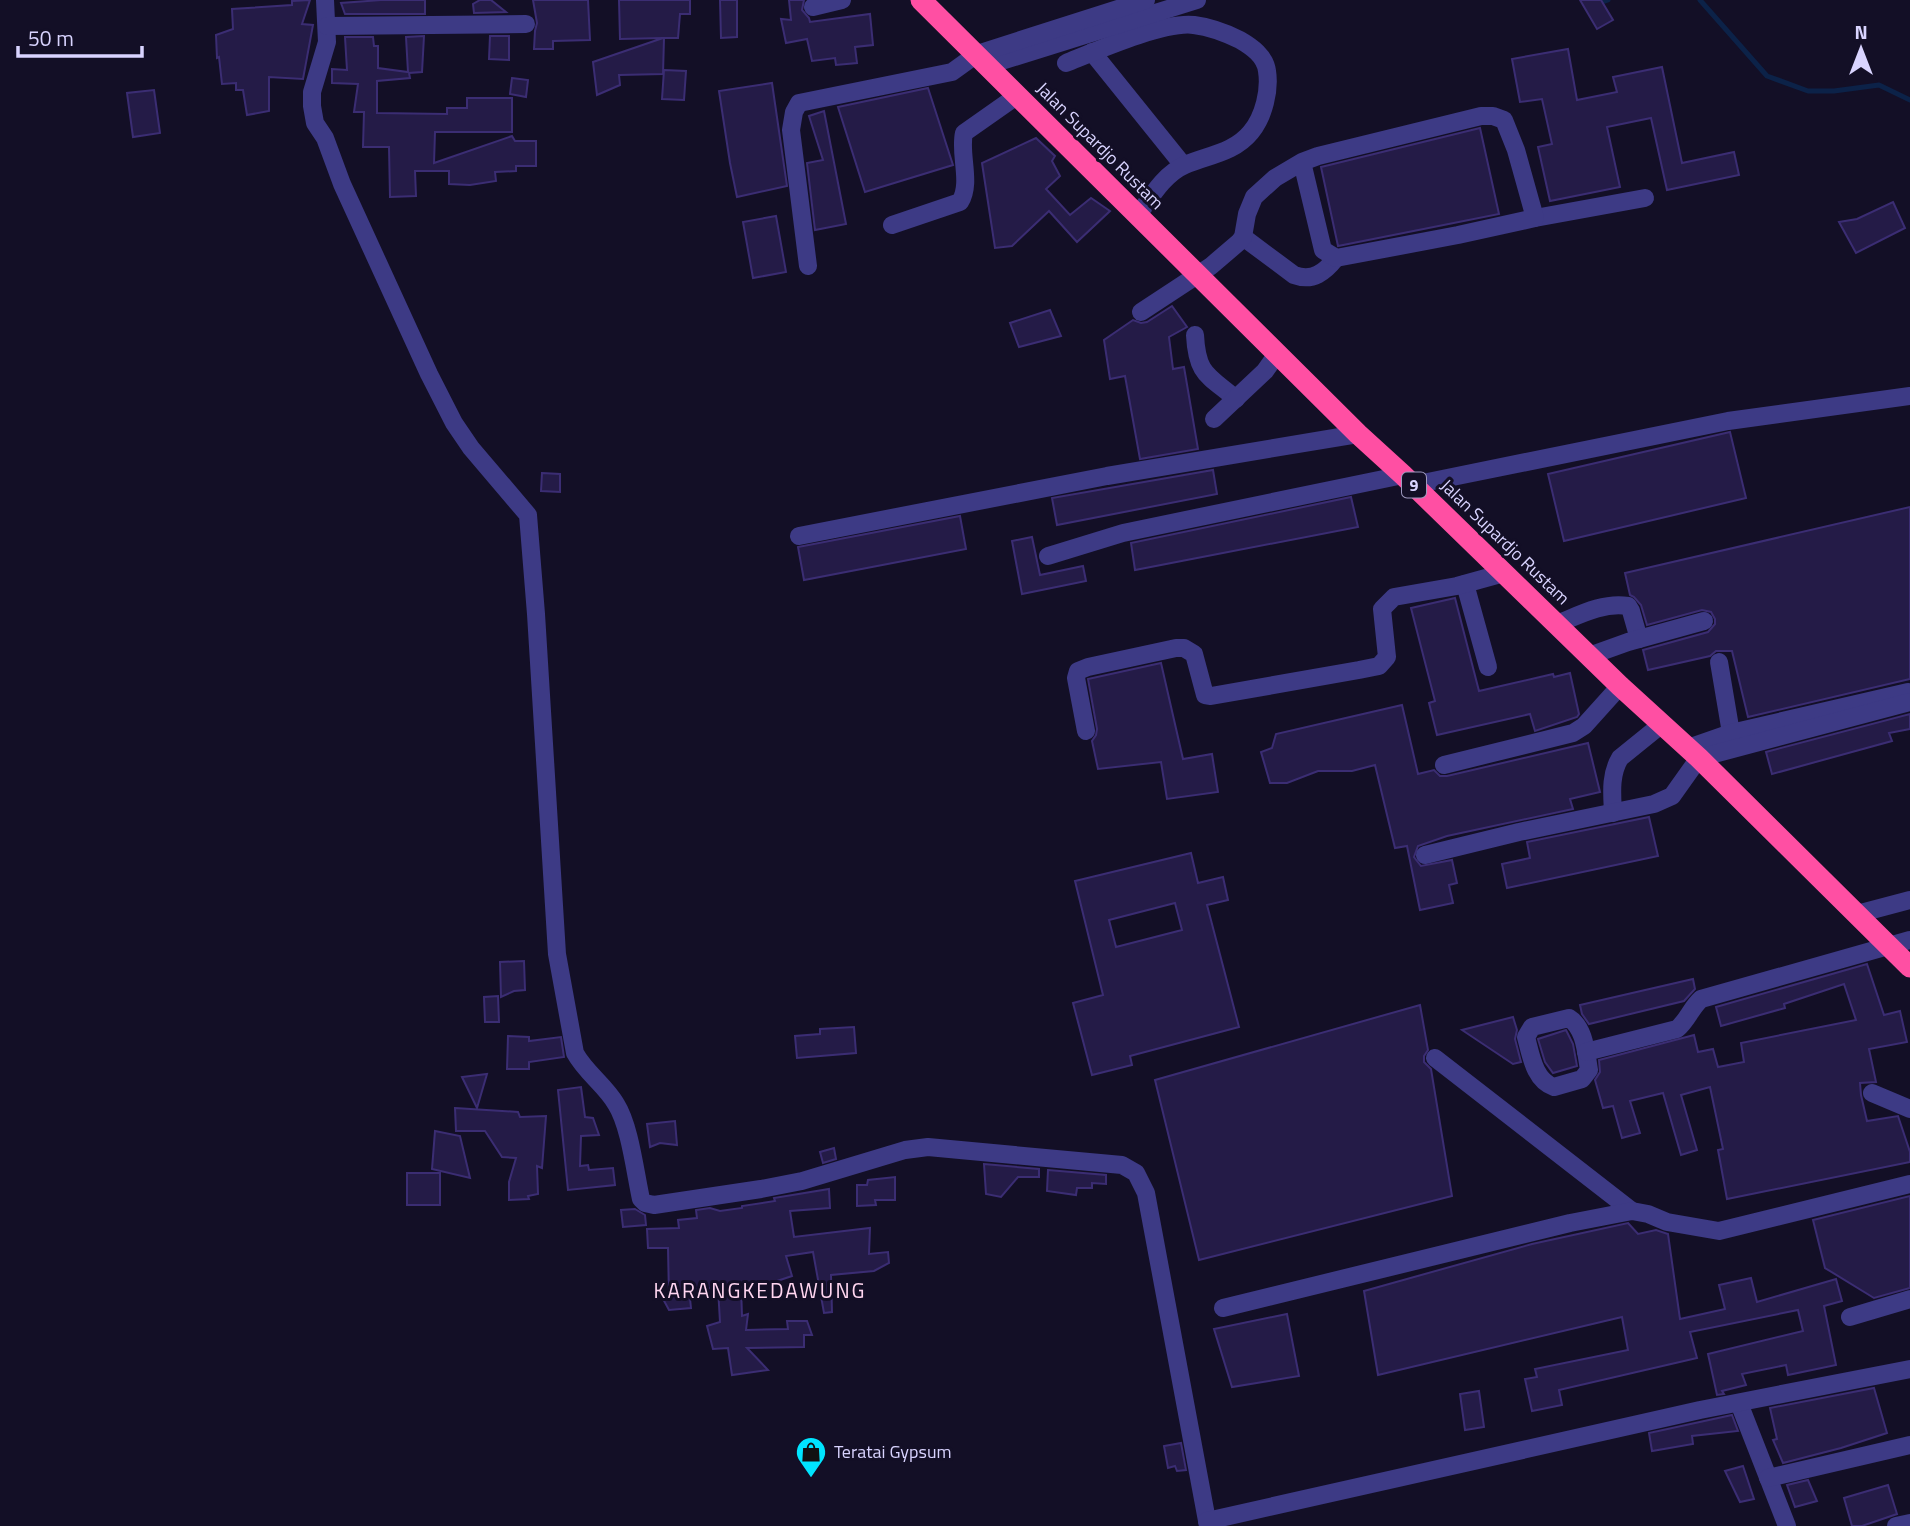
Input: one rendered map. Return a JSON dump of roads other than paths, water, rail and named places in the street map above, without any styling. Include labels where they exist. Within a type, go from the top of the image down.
[{"type":"highway","name":"Jalan Supardjo Rustam","points":[[921,0],[1358,434],[1620,686],[1694,753],[1910,967]]},
{"type":"street","points":[[325,0],[327,42],[313,92],[315,123],[326,138],[342,184],[454,423],[471,448],[528,515],[557,954],[575,1053],[582,1065],[617,1104],[641,1199],[645,1203],[654,1205],[802,1181],[916,1148],[1099,1163],[1132,1169],[1146,1193],[1208,1523],[1739,1403],[1910,1369]]},
{"type":"street","points":[[813,7],[842,0]]},
{"type":"street","points":[[808,266],[790,130],[799,103],[953,72],[1146,0]]},
{"type":"street","points":[[983,60],[1197,0]]},
{"type":"street","points":[[327,26],[526,24]]},
{"type":"street","points":[[1066,63],[1162,29],[1192,24],[1227,34],[1253,47],[1266,64],[1269,83],[1263,110],[1251,132],[1227,151],[1183,165],[1164,180],[1138,215]]},
{"type":"street","points":[[1092,52],[1183,165]]},
{"type":"street","points":[[892,225],[960,202],[965,191],[961,150],[964,133],[1018,95]]},
{"type":"street","points":[[1141,312],[1211,266],[1243,237],[1247,214],[1254,197],[1275,178],[1318,156],[1481,116],[1504,120],[1516,150],[1535,218]]},
{"type":"street","points":[[1303,162],[1323,250],[1336,258]]},
{"type":"street","points":[[1243,237],[1294,275],[1301,278],[1314,277],[1326,270],[1336,258],[1645,198]]},
{"type":"street","points":[[1195,335],[1196,356],[1201,369],[1236,399]]},
{"type":"street","points":[[1214,419],[1265,371],[1277,354]]},
{"type":"street","points":[[1048,556],[1123,533],[1408,480],[1728,421],[1910,396]]},
{"type":"street","points":[[799,536],[1107,476],[1358,434]]},
{"type":"street","points":[[1086,732],[1076,678],[1078,671],[1088,667],[1184,648],[1194,654],[1205,695],[1211,696],[1379,666],[1387,657],[1382,609],[1394,597],[1465,584],[1504,573]]},
{"type":"street","points":[[1465,584],[1488,667]]},
{"type":"street","points":[[1557,624],[1592,610],[1628,606],[1639,639]]},
{"type":"street","points":[[1589,656],[1704,621]]},
{"type":"street","points":[[1718,662],[1731,733]]},
{"type":"street","points":[[1444,765],[1573,733],[1584,726],[1620,686]]},
{"type":"street","points":[[1425,855],[1654,804],[1672,796],[1694,753],[1731,733],[1910,691]]},
{"type":"street","points":[[1694,753],[1910,702]]},
{"type":"street","points":[[1613,813],[1612,781],[1616,765],[1620,758],[1662,724]]},
{"type":"street","points":[[1857,914],[1910,900]]},
{"type":"street","points":[[1586,1052],[1677,1029],[1701,999],[1910,940]]},
{"type":"street","points":[[1435,1058],[1632,1211]]},
{"type":"street","points":[[1872,1093],[1910,1109]]},
{"type":"street","points":[[1223,1308],[1570,1223],[1632,1211],[1667,1222],[1719,1231],[1910,1184]]},
{"type":"street","points":[[1850,1317],[1910,1299]]},
{"type":"street","points":[[1739,1403],[1787,1526]]},
{"type":"street","points":[[1768,1478],[1910,1445]]},
{"type":"street","points":[[1896,1526],[1910,1523]]},
{"type":"waterway","points":[[1589,0],[1593,5],[1608,0]]},
{"type":"waterway","points":[[1700,0],[1767,76],[1808,91],[1834,91],[1879,85],[1910,100]]},
{"type":"place","name":"Teratai Gypsum","points":[[811,1479]]},
{"type":"district","name":"KARANGKEDAWUNG","points":[[760,1291]]}]
